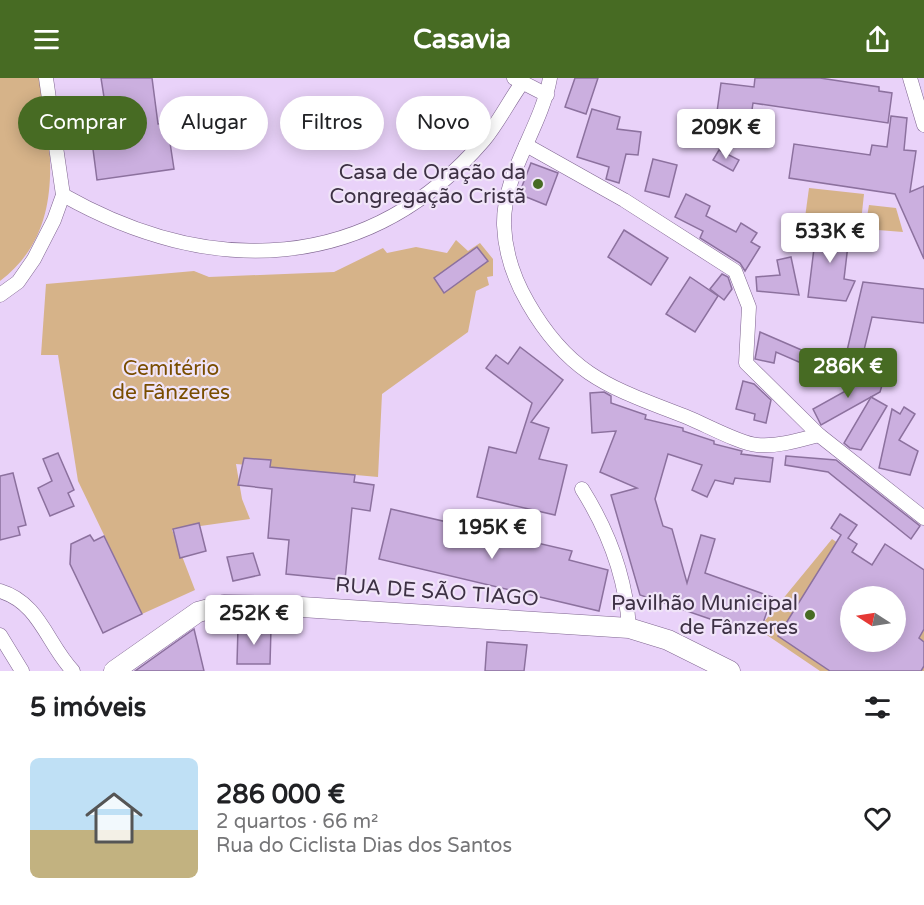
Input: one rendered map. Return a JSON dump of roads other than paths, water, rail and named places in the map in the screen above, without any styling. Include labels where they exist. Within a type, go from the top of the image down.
[{"type":"street","points":[[0,295],[18,282],[34,259],[54,220],[63,195],[46,78]]},
{"type":"street","points":[[550,78],[547,95],[509,185],[506,203],[506,236],[508,255],[518,286],[552,342],[581,369],[608,385],[756,446],[788,443],[819,435]]},
{"type":"street","points":[[910,78],[924,127]]},
{"type":"street","points":[[63,195],[104,218],[199,248],[263,253],[318,246],[378,224],[432,190],[484,140],[518,80],[547,95]]},
{"type":"street","points":[[526,145],[624,200],[735,271],[749,307],[746,363],[819,435],[924,519]]},
{"type":"street","points":[[582,489],[600,518],[614,549],[628,605],[630,628]]},
{"type":"street","points":[[0,591],[16,596],[35,613],[74,671]]},
{"type":"street","name":"RUA DE SÃO TIAGO","points":[[114,671],[198,612],[224,605],[286,606],[630,628],[668,640],[730,671]]},
{"type":"street","points":[[0,635],[22,671]]},
{"type":"place","name":"Casa de Oração da Congregação Cristã","points":[[538,184]]},
{"type":"place","name":"Pavilhão Municipal de Fânzeres","points":[[810,615]]},
{"type":"park label","name":"Cemitério de Fânzeres","points":[[171,380]]}]
